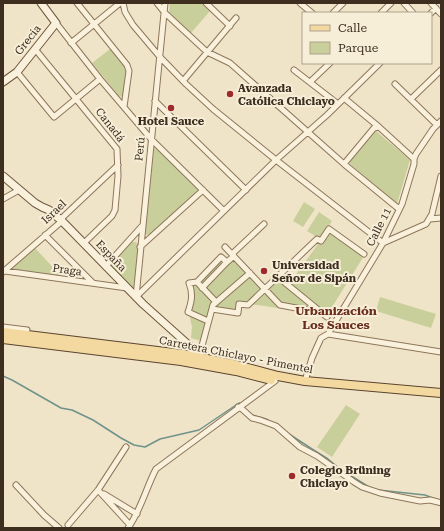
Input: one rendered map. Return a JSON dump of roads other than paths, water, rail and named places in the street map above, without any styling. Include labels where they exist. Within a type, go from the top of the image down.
[{"type":"main road","points":[[27,330],[70,341]]},
{"type":"main road","name":"Carretera Chiclayo - Pimentel","points":[[3,332],[182,354],[305,381],[441,393]]},
{"type":"main road","name":"Carretera Chiclayo - Pimentel","points":[[3,339],[181,361],[306,386],[441,398]]},
{"type":"street","name":"Grecia","points":[[3,82],[17,72],[56,23],[45,10],[42,3]]},
{"type":"street","points":[[77,3],[127,65],[129,71],[124,107]]},
{"type":"street","points":[[71,43],[120,3]]},
{"type":"street","points":[[123,3],[125,12],[133,25],[160,57],[213,109],[276,160],[384,243],[426,224],[432,214],[441,176]]},
{"type":"street","points":[[156,3],[164,13],[207,52],[230,64],[399,210]]},
{"type":"street","name":"Perú","points":[[136,297],[166,3]]},
{"type":"street","points":[[206,3],[230,26]]},
{"type":"street","points":[[300,3],[311,12]]},
{"type":"street","points":[[334,12],[343,3]]},
{"type":"street","points":[[382,12],[391,3]]},
{"type":"street","points":[[404,3],[413,12]]},
{"type":"street","points":[[430,3],[441,14]]},
{"type":"street","points":[[432,12],[436,8]]},
{"type":"street","points":[[183,81],[236,18]]},
{"type":"street","points":[[56,23],[100,79],[152,139],[224,211]]},
{"type":"street","name":"Canadá","points":[[35,48],[117,150],[118,165],[115,210],[112,216],[84,243]]},
{"type":"street","points":[[310,82],[329,64]]},
{"type":"street","points":[[136,297],[276,160],[308,132],[379,64]]},
{"type":"street","points":[[294,70],[338,104]]},
{"type":"street","points":[[411,99],[441,70]]},
{"type":"street","points":[[17,72],[54,117],[100,79]]},
{"type":"street","points":[[395,84],[439,123]]},
{"type":"street","points":[[344,98],[414,159]]},
{"type":"street","points":[[155,101],[246,190]]},
{"type":"street","name":"Calle 11","points":[[305,381],[312,358],[322,338],[328,334],[384,243],[402,204],[414,164],[414,159],[433,129],[439,123]]},
{"type":"street","points":[[344,164],[374,128],[379,127]]},
{"type":"street","name":"Israel","points":[[4,271],[62,221],[63,217],[118,165]]},
{"type":"street","name":"España","points":[[3,176],[35,203],[49,210],[62,221],[136,297],[191,347],[199,357]]},
{"type":"street","points":[[3,199],[19,190]]},
{"type":"street","points":[[140,246],[203,190]]},
{"type":"street","points":[[430,218],[441,218]]},
{"type":"street","points":[[202,288],[264,224]]},
{"type":"street","points":[[106,266],[143,225]]},
{"type":"street","points":[[212,309],[238,313],[239,304],[248,305],[317,239],[320,241],[329,228],[364,254]]},
{"type":"street","points":[[45,235],[93,283]]},
{"type":"street","points":[[225,247],[280,305],[322,313]]},
{"type":"street","points":[[208,321],[188,312],[192,296],[189,282],[196,282],[221,257],[227,262]]},
{"type":"street","name":"Praga","points":[[4,271],[127,288]]},
{"type":"street","points":[[207,271],[213,277]]},
{"type":"street","points":[[199,357],[213,304],[250,273]]},
{"type":"street","points":[[278,277],[327,317]]},
{"type":"street","points":[[196,282],[216,302]]},
{"type":"street","points":[[3,327],[27,330]]},
{"type":"street","points":[[328,334],[441,352]]},
{"type":"street","points":[[98,490],[129,526],[137,514],[156,469],[275,380]]},
{"type":"street","points":[[240,406],[252,418],[276,426],[300,447],[317,456],[362,487],[380,493],[420,501],[430,500],[441,503]]},
{"type":"street","points":[[68,525],[98,490],[126,448]]},
{"type":"street","points":[[16,485],[44,515],[59,528]]},
{"type":"street","points":[[98,490],[137,514]]},
{"type":"waterway","points":[[3,376],[61,408],[72,410],[93,420],[134,445],[145,447],[160,439],[199,430],[239,403],[241,404]]},
{"type":"waterway","points":[[252,415],[271,422]]},
{"type":"waterway","points":[[289,434],[369,487]]},
{"type":"waterway","points":[[378,490],[425,495],[435,499]]},
{"type":"place","name":"Avanzada Católica Chiclayo","points":[[230,94]]},
{"type":"place","name":"Hotel Sauce","points":[[171,108]]},
{"type":"place","name":"Universidad Señor de Sipán","points":[[264,271]]},
{"type":"place","name":"Colegio Brüning Chiclayo","points":[[292,476]]},
{"type":"district","name":"Urbanización Los Sauces","points":[[336,318]]}]
